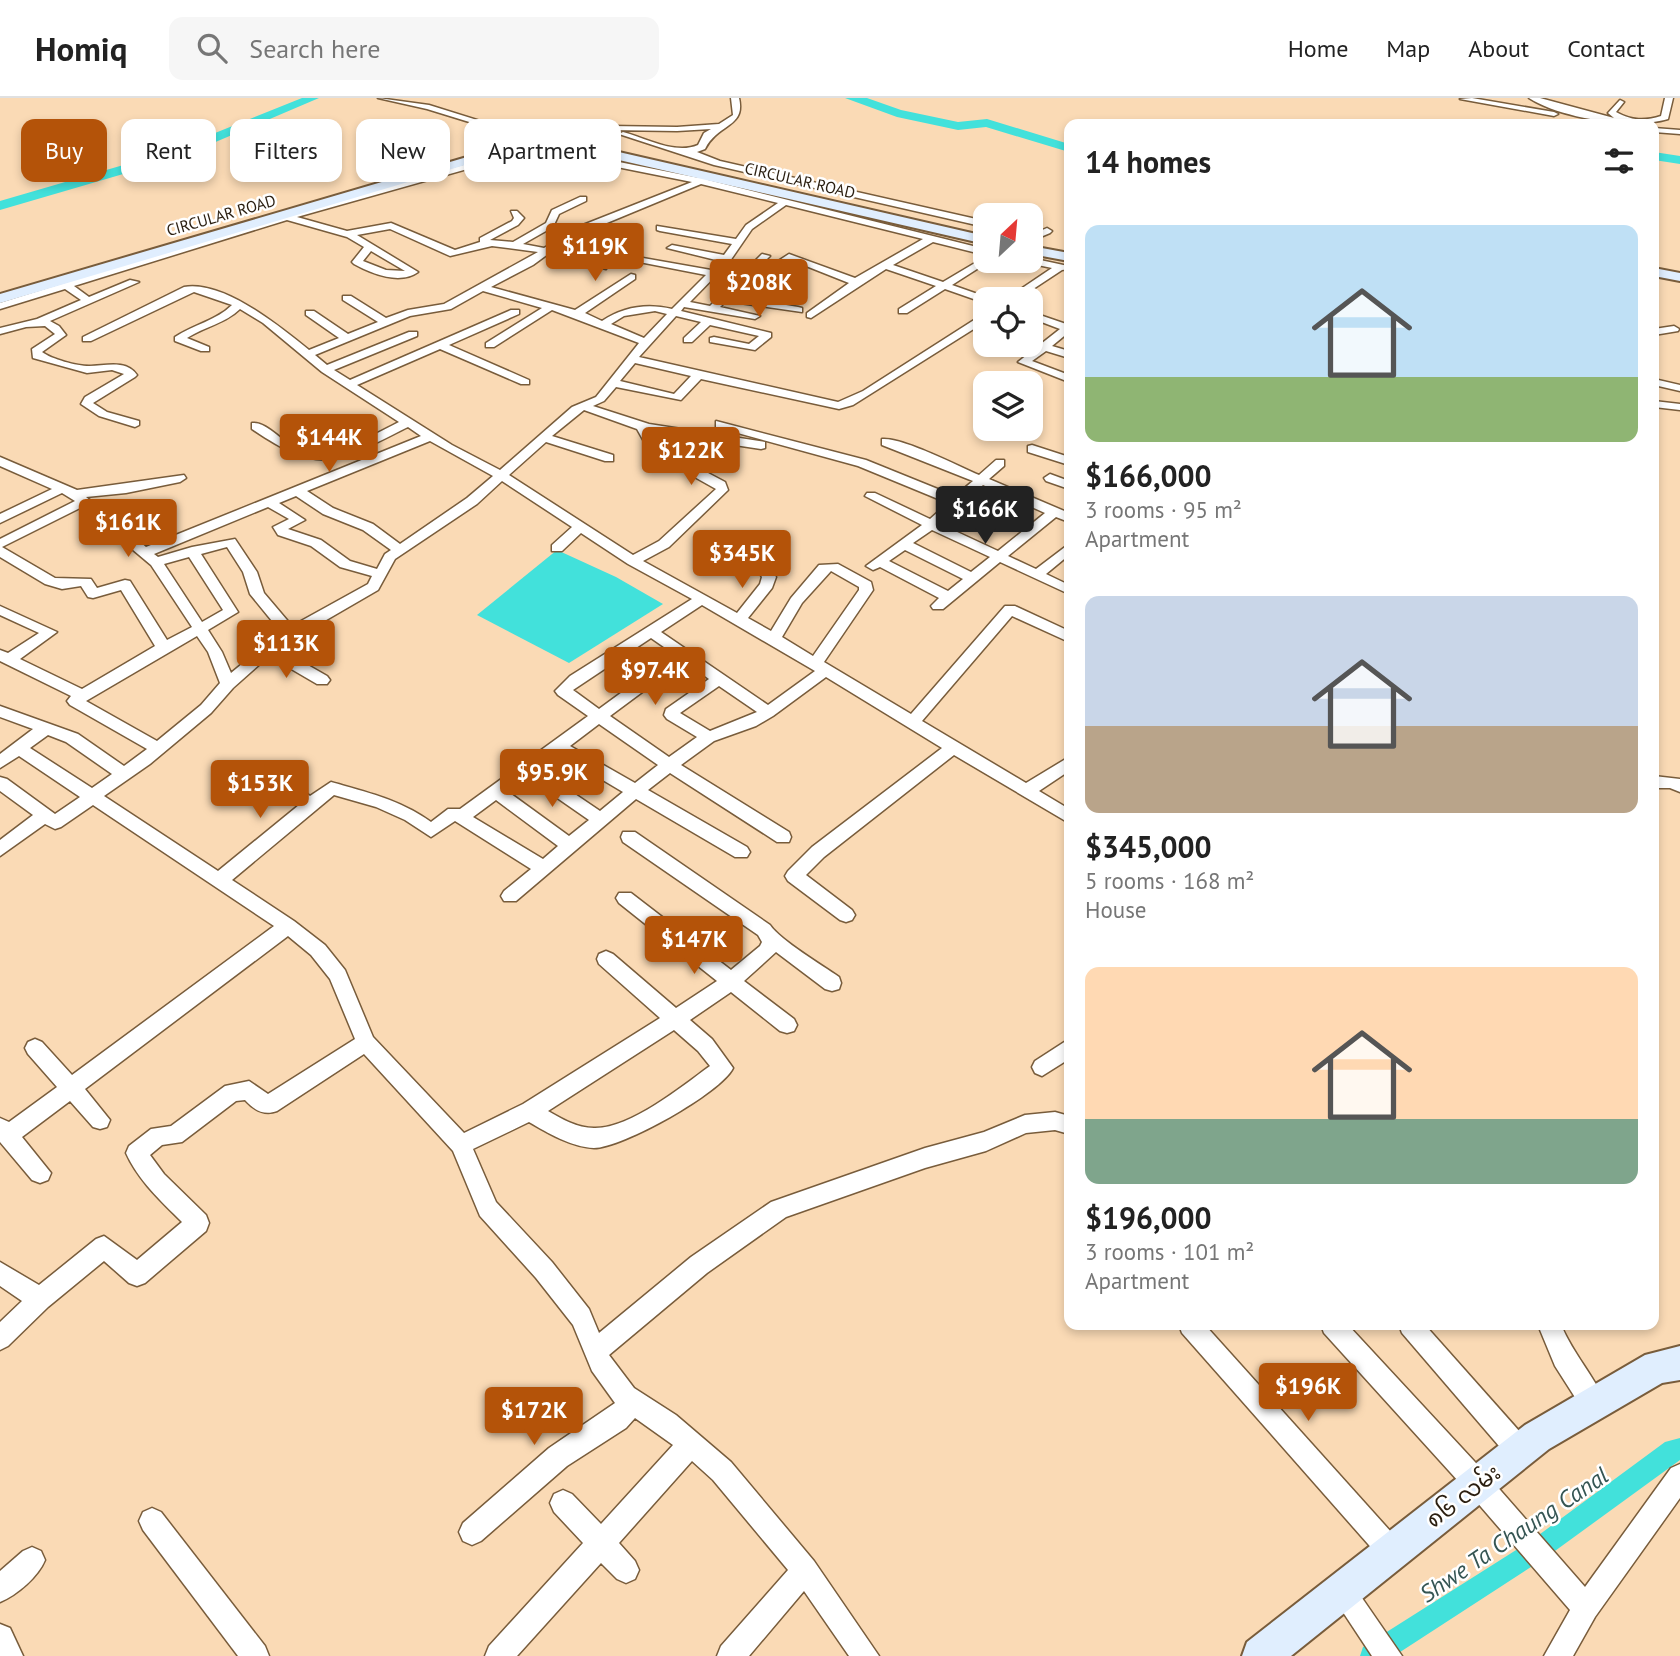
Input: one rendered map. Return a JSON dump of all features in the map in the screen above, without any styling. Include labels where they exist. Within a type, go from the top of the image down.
[{"type":"main road","name":"CIRCULAR ROAD","points":[[621,161],[973,237]]},
{"type":"main road","name":"CIRCULAR ROAD","points":[[0,299],[464,162]]},
{"type":"main road","points":[[1043,255],[1064,263]]},
{"type":"main road","points":[[1659,273],[1680,277]]},
{"type":"main road","name":"၈၆ လမ်း","points":[[1261,1656],[1351,1604],[1392,1552],[1537,1437],[1657,1367],[1680,1363]]},
{"type":"street","points":[[382,98],[429,107],[467,119]]},
{"type":"street","points":[[690,152],[702,147],[707,135],[736,116],[738,111],[735,98]]},
{"type":"street","points":[[1493,98],[1606,119]]},
{"type":"street","points":[[1533,98],[1565,110]]},
{"type":"street","points":[[1659,119],[1665,117],[1669,98]]},
{"type":"street","points":[[1454,108],[1464,99],[1582,119]]},
{"type":"street","points":[[1620,102],[1612,109],[1612,113],[1621,119]]},
{"type":"street","points":[[621,128],[720,127]]},
{"type":"street","points":[[1659,130],[1680,132]]},
{"type":"street","points":[[621,133],[676,151],[690,152],[717,163],[973,224]]},
{"type":"street","points":[[0,306],[286,216],[337,210],[464,169]]},
{"type":"street","points":[[307,355],[408,313],[446,307],[532,262],[561,239],[611,211],[670,196],[704,179],[973,248]]},
{"type":"street","points":[[512,246],[550,225],[555,212],[584,198],[593,205]]},
{"type":"street","points":[[0,784],[55,823],[124,774],[206,709],[228,684],[268,649],[373,587],[384,564],[503,476],[576,409],[600,399],[646,342],[727,259],[749,227],[785,202]]},
{"type":"street","points":[[489,244],[483,240],[518,220],[514,213]]},
{"type":"street","points":[[286,216],[347,234],[370,246],[413,273],[378,271],[357,262],[370,246]]},
{"type":"street","points":[[351,221],[379,218]]},
{"type":"street","points":[[347,234],[390,226],[454,253],[489,244],[512,246],[603,267]]},
{"type":"street","points":[[660,228],[739,243]]},
{"type":"street","points":[[1043,236],[1047,231]]},
{"type":"street","points":[[561,239],[597,242]]},
{"type":"street","points":[[811,315],[856,282],[931,239]]},
{"type":"street","points":[[672,248],[727,259]]},
{"type":"street","points":[[688,340],[743,276],[765,256]]},
{"type":"street","points":[[629,257],[713,274]]},
{"type":"street","points":[[743,276],[760,277],[789,257],[794,257],[856,282]]},
{"type":"street","points":[[1030,287],[1064,265]]},
{"type":"street","points":[[888,266],[973,296]]},
{"type":"street","points":[[903,310],[973,267]]},
{"type":"street","points":[[119,269],[144,291]]},
{"type":"street","points":[[577,314],[631,277]]},
{"type":"street","points":[[0,331],[41,321],[134,282]]},
{"type":"street","points":[[66,285],[88,299],[87,302]]},
{"type":"street","points":[[734,287],[747,289]]},
{"type":"street","points":[[482,288],[577,314],[646,342]]},
{"type":"street","points":[[87,339],[188,289],[239,304],[267,321],[326,370],[430,437],[503,476],[633,561],[774,639],[1064,814]]},
{"type":"street","points":[[347,298],[385,322]]},
{"type":"street","points":[[724,298],[798,310]]},
{"type":"street","points":[[205,349],[179,339],[195,328],[229,314],[239,304]]},
{"type":"street","points":[[491,345],[550,307]]},
{"type":"street","points":[[604,324],[621,313],[638,309],[678,309],[767,335],[751,348],[714,340]]},
{"type":"street","points":[[348,385],[515,312]]},
{"type":"street","points":[[310,313],[347,338]]},
{"type":"street","points":[[709,316],[755,316]]},
{"type":"street","points":[[1043,319],[1064,327]]},
{"type":"street","points":[[41,321],[52,324],[61,336]]},
{"type":"street","points":[[632,359],[839,406],[852,403],[973,324]]},
{"type":"street","points":[[1659,330],[1674,329]]},
{"type":"street","points":[[1043,346],[1064,331]]},
{"type":"street","points":[[326,370],[413,334]]},
{"type":"street","points":[[109,344],[61,336],[36,351],[35,355],[87,370],[110,367],[129,372],[131,374],[89,399],[87,404],[103,414],[135,423]]},
{"type":"street","points":[[442,345],[526,382]]},
{"type":"street","points":[[1043,346],[1064,353]]},
{"type":"street","points":[[1030,357],[1024,362],[1064,377]]},
{"type":"street","points":[[614,383],[677,398],[699,375]]},
{"type":"street","points":[[1659,383],[1680,388]]},
{"type":"street","points":[[584,406],[609,418],[643,426],[761,445],[788,442]]},
{"type":"street","points":[[1659,409],[1680,407]]},
{"type":"street","points":[[706,436],[730,414]]},
{"type":"street","points":[[256,426],[285,446],[319,458],[348,452],[407,422]]},
{"type":"street","points":[[720,424],[899,476],[958,502]]},
{"type":"street","points":[[633,561],[664,544],[722,490],[720,485],[654,449],[643,431],[643,426]]},
{"type":"street","points":[[151,557],[268,502],[430,437]]},
{"type":"street","points":[[543,437],[609,458]]},
{"type":"street","points":[[886,442],[1064,516]]},
{"type":"street","points":[[1032,449],[1064,459]]},
{"type":"street","points":[[1000,463],[932,524],[876,563],[943,601],[1054,512]]},
{"type":"street","points":[[4,466],[74,494],[151,557],[215,652],[228,684]]},
{"type":"street","points":[[0,519],[74,494],[126,489],[180,478]]},
{"type":"street","points":[[1049,478],[1064,483]]},
{"type":"street","points":[[298,491],[328,511],[368,527],[401,551]]},
{"type":"street","points":[[0,544],[74,494]]},
{"type":"street","points":[[871,496],[1064,587]]},
{"type":"street","points":[[268,502],[299,520],[280,527],[283,532],[316,544],[358,570],[380,574]]},
{"type":"street","points":[[557,548],[579,527]]},
{"type":"street","points":[[151,557],[192,551],[226,542],[232,544],[250,572],[257,594],[277,615],[282,626],[293,634]]},
{"type":"street","points":[[904,544],[972,578]]},
{"type":"street","points":[[0,551],[33,575],[40,575],[60,584],[81,580],[86,582],[93,594],[125,584],[162,648]]},
{"type":"street","points":[[158,748],[75,701],[162,648],[171,646],[224,617],[231,609],[192,551]]},
{"type":"street","points":[[1038,574],[1064,552]]},
{"type":"street","points":[[739,620],[767,585],[769,577],[758,561]]},
{"type":"street","points":[[510,896],[600,819],[669,765],[708,737],[751,722],[768,712],[820,667],[866,590],[866,585],[834,567],[824,568],[796,601],[774,639]]},
{"type":"street","points":[[702,599],[575,680],[563,691],[669,765],[783,837]]},
{"type":"street","points":[[913,722],[1004,612],[1010,609],[1017,611],[1064,634]]},
{"type":"street","points":[[0,610],[50,632],[4,657]]},
{"type":"street","points":[[652,632],[768,712]]},
{"type":"street","points":[[268,649],[322,680]]},
{"type":"street","points":[[462,816],[683,655]]},
{"type":"street","points":[[4,657],[45,675],[82,696]]},
{"type":"street","points":[[708,737],[672,715],[674,709],[685,700],[719,679]]},
{"type":"street","points":[[0,711],[72,738],[124,774]]},
{"type":"street","points":[[0,762],[46,728]]},
{"type":"street","points":[[558,746],[741,852]]},
{"type":"street","points":[[846,915],[794,876],[818,852],[954,747]]},
{"type":"street","points":[[19,748],[288,926],[318,950],[338,976],[347,1003],[366,1043],[461,1145],[488,1209],[544,1270],[581,1317],[600,1363],[625,1397],[691,1444],[722,1471],[806,1570],[865,1656]]},
{"type":"street","points":[[1027,791],[1064,766]]},
{"type":"street","points":[[526,768],[600,819]]},
{"type":"street","points":[[265,785],[272,780],[278,782],[310,804]]},
{"type":"street","points":[[1659,782],[1672,782],[1680,786]]},
{"type":"street","points":[[218,881],[331,788],[382,803],[411,816],[431,831],[454,813],[542,867]]},
{"type":"street","points":[[495,791],[569,845]]},
{"type":"street","points":[[0,849],[45,816]]},
{"type":"street","points":[[629,837],[764,930],[771,941],[787,949],[832,983]]},
{"type":"street","points":[[625,898],[787,1026]]},
{"type":"street","points":[[40,1173],[4,1131],[70,1088],[288,926]]},
{"type":"street","points":[[461,1145],[530,1111],[676,1019],[732,981],[767,950],[771,941]]},
{"type":"street","points":[[530,1111],[550,1124],[584,1136],[605,1138],[636,1124],[697,1088],[723,1068],[705,1045],[606,959]]},
{"type":"street","points":[[0,1338],[40,1299],[104,1247],[137,1275],[198,1223],[156,1181],[136,1153],[147,1144],[158,1136],[175,1135],[221,1099],[238,1090],[249,1090],[260,1102],[270,1104],[277,1101],[335,1060],[366,1043]]},
{"type":"street","points":[[35,1048],[100,1120]]},
{"type":"street","points":[[1042,1067],[1064,1052]]},
{"type":"street","points":[[595,1352],[699,1265],[779,1209],[925,1158],[986,1141],[1025,1124],[1055,1121],[1064,1124]]},
{"type":"street","points":[[0,1273],[40,1299]]},
{"type":"street","points":[[1194,1330],[1392,1552]]},
{"type":"street","points":[[1337,1330],[1478,1484],[1514,1531],[1586,1608]]},
{"type":"street","points":[[1414,1330],[1520,1451]]},
{"type":"street","points":[[1551,1330],[1563,1358],[1594,1404]]},
{"type":"street","points":[[472,1532],[558,1457],[617,1419],[634,1402]]},
{"type":"street","points":[[499,1656],[691,1444]]},
{"type":"street","points":[[1558,1656],[1586,1608],[1680,1477]]},
{"type":"street","points":[[564,1503],[626,1570]]},
{"type":"street","points":[[152,1521],[247,1642],[255,1656]]},
{"type":"street","points":[[0,1589],[32,1560]]},
{"type":"street","points":[[731,1656],[806,1570]]},
{"type":"street","points":[[1351,1604],[1388,1656]]},
{"type":"street","points":[[0,1638],[9,1656]]},
{"type":"water","points":[[557,550],[616,577],[663,604],[569,663],[477,615]]},
{"type":"waterway","points":[[0,206],[173,155],[313,98]]},
{"type":"waterway","points":[[851,98],[881,105],[897,113],[958,126],[987,123],[1064,146]]},
{"type":"waterway","points":[[1659,157],[1680,160]]},
{"type":"waterway","name":"Shwe Ta Chaung Canal","points":[[1372,1656],[1540,1548],[1673,1450],[1680,1449]]}]
